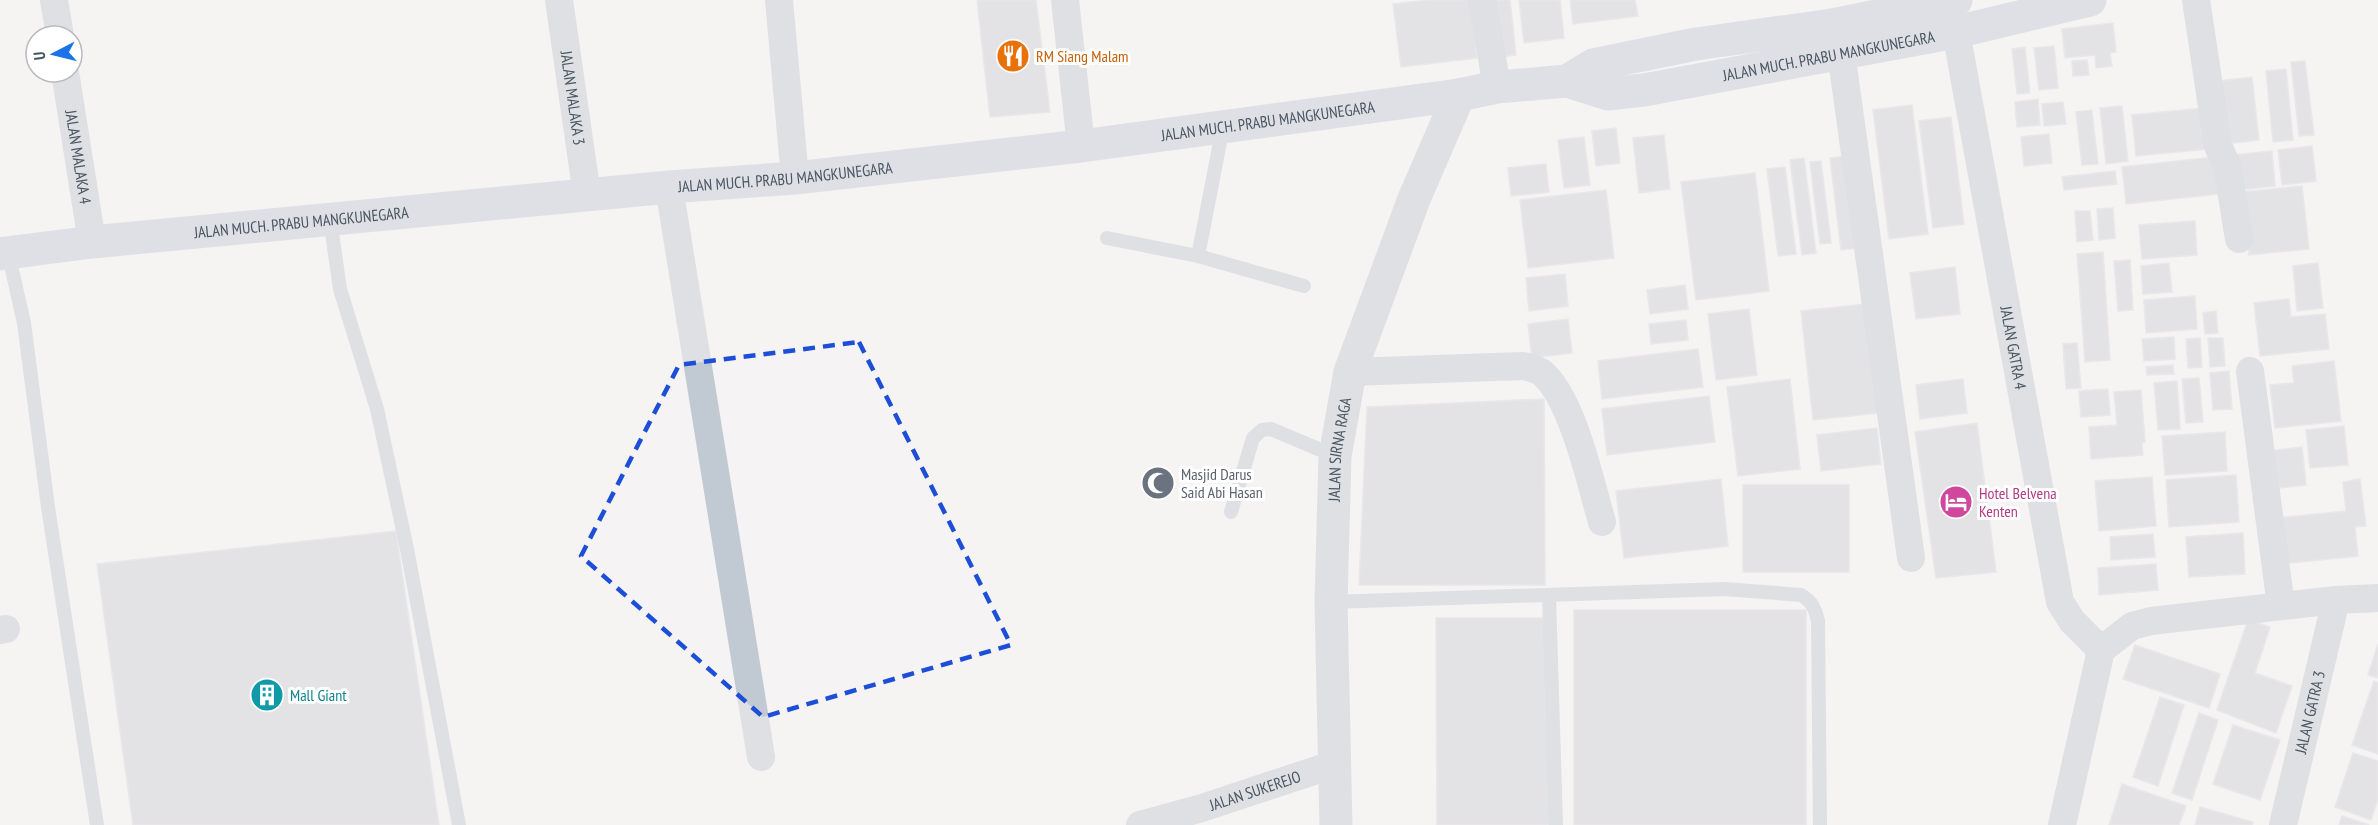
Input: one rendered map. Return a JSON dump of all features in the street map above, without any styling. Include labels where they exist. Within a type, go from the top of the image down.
[{"type":"main road","name":"JALAN MUCH. PRABU MANGKUNEGARA","points":[[1567,81],[1593,65],[1696,44],[1953,8],[2090,0]]},
{"type":"main road","name":"JALAN MUCH. PRABU MANGKUNEGARA","points":[[4,253],[92,242],[330,219],[669,187],[795,178],[1081,146],[1458,95],[1497,87],[1567,81],[1608,94],[1644,90],[1841,52],[1953,8]]},
{"type":"street","points":[[54,0],[58,24]]},
{"type":"street","name":"JALAN MALAKA 3","points":[[559,0],[587,195]]},
{"type":"street","points":[[779,0],[795,178]]},
{"type":"street","points":[[1065,0],[1081,146]]},
{"type":"street","points":[[1482,0],[1497,87]]},
{"type":"street","points":[[2196,0],[2218,147],[2227,165],[2239,239]]},
{"type":"street","name":"JALAN GATRA 4","points":[[1953,8],[2060,602],[2072,621],[2110,643]]},
{"type":"street","points":[[1841,52],[1911,558]]},
{"type":"street","name":"JALAN MALAKA 4","points":[[67,84],[92,242]]},
{"type":"street","name":"JALAN SIRNA RAGA","points":[[1336,825],[1332,602],[1335,456],[1350,372],[1414,199],[1458,95]]},
{"type":"street","points":[[669,187],[760,757]]},
{"type":"street","points":[[1350,372],[1523,366],[1540,371],[1553,385],[1568,411],[1602,522]]},
{"type":"street","points":[[2250,371],[2281,606]]},
{"type":"street","points":[[2062,825],[2110,643],[2132,627],[2151,621],[2336,600],[2378,598]]},
{"type":"street","name":"JALAN GATRA 3","points":[[2283,825],[2336,600]]},
{"type":"street","name":"JALAN SUKEREJO","points":[[1140,825],[1202,808],[1335,764]]},
{"type":"lane","points":[[1198,256],[1223,127]]},
{"type":"lane","points":[[330,219],[340,289],[377,409],[459,825]]},
{"type":"lane","points":[[1107,238],[1198,256],[1304,286]]},
{"type":"lane","points":[[4,253],[24,323],[57,566],[97,825]]},
{"type":"lane","points":[[1231,512],[1253,438],[1262,430],[1271,429],[1335,456]]},
{"type":"lane","points":[[1332,602],[1725,589],[1801,596],[1809,599],[1815,606],[1818,621],[1820,825]]},
{"type":"lane","points":[[1549,596],[1556,825]]},
{"type":"highlighted area","points":[[859,342],[1011,645],[763,717],[581,556],[679,365]]},
{"type":"building","name":"RM Siang Malam","points":[[977,0],[1036,0],[1050,112],[990,117]]},
{"type":"building","points":[[1428,0],[1470,0],[1477,58],[1401,67],[1393,4]]},
{"type":"building","points":[[1492,0],[1510,0],[1516,55],[1499,57]]},
{"type":"building","points":[[1519,0],[1560,0],[1564,38],[1524,43]]},
{"type":"building","points":[[1570,0],[1635,0],[1638,16],[1573,24]]},
{"type":"building","points":[[2113,23],[2116,52],[2110,53],[2112,66],[2096,68],[2095,55],[2065,58],[2062,29]]},
{"type":"building","points":[[2054,46],[2058,88],[2039,90],[2034,48]]},
{"type":"building","points":[[2025,47],[2030,93],[2017,94],[2012,49]]},
{"type":"building","points":[[2087,60],[2089,75],[2073,76],[2072,61]]},
{"type":"building","points":[[2305,61],[2314,135],[2299,136],[2291,62]]},
{"type":"building","points":[[2286,69],[2293,140],[2273,142],[2266,71]]},
{"type":"building","points":[[2252,77],[2259,140],[2226,144],[2219,81]]},
{"type":"building","points":[[2038,99],[2040,125],[2017,127],[2015,102]]},
{"type":"building","points":[[2063,102],[2066,124],[2044,126],[2042,104]]},
{"type":"building","points":[[1912,105],[1928,234],[1889,239],[1873,110]]},
{"type":"building","points":[[2122,106],[2128,161],[2106,164],[2100,108]]},
{"type":"building","points":[[2203,108],[2208,149],[2136,156],[2132,115]]},
{"type":"building","points":[[2092,110],[2098,164],[2082,165],[2076,112]]},
{"type":"building","points":[[1951,117],[1964,224],[1933,228],[1919,121]]},
{"type":"building","points":[[1616,128],[1620,163],[1596,166],[1592,131]]},
{"type":"building","points":[[2049,134],[2052,163],[2024,166],[2021,137]]},
{"type":"building","points":[[1664,135],[1670,189],[1639,193],[1633,138]]},
{"type":"building","points":[[1584,137],[1590,185],[1564,188],[1558,140]]},
{"type":"building","points":[[2312,146],[2316,181],[2282,185],[2278,150]]},
{"type":"building","points":[[2272,151],[2275,186],[2238,190],[2234,155]]},
{"type":"building","points":[[1847,156],[1858,248],[1841,250],[1830,158]]},
{"type":"building","points":[[2214,157],[2218,194],[2126,204],[2122,167]]},
{"type":"building","points":[[1804,158],[1816,253],[1802,255],[1790,160]]},
{"type":"building","points":[[1821,161],[1831,243],[1820,244],[1810,162]]},
{"type":"building","points":[[1546,164],[1549,192],[1511,196],[1508,168]]},
{"type":"building","points":[[1785,167],[1796,254],[1778,256],[1767,169]]},
{"type":"building","points":[[2115,171],[2117,184],[2064,190],[2062,177]]},
{"type":"building","points":[[1755,173],[1769,291],[1696,300],[1681,182]]},
{"type":"building","points":[[2302,186],[2309,249],[2249,255],[2243,192]]},
{"type":"building","points":[[1606,190],[1614,258],[1528,268],[1520,200]]},
{"type":"building","points":[[2113,208],[2115,238],[2099,240],[2097,209]]},
{"type":"building","points":[[2075,211],[2090,211],[2093,240],[2077,242]]},
{"type":"building","points":[[2195,221],[2197,255],[2142,259],[2139,225]]},
{"type":"building","points":[[2103,252],[2110,360],[2085,362],[2077,254]]},
{"type":"building","points":[[2130,260],[2133,310],[2118,311],[2114,261]]},
{"type":"building","points":[[2169,263],[2172,292],[2143,294],[2141,266]]},
{"type":"building","points":[[2318,263],[2323,308],[2297,311],[2293,266]]},
{"type":"building","points":[[1955,267],[1960,314],[1916,319],[1910,273]]},
{"type":"building","points":[[1565,274],[1568,306],[1529,311],[1526,278]]},
{"type":"building","points":[[1685,285],[1688,309],[1650,314],[1647,290]]},
{"type":"building","points":[[2195,296],[2197,329],[2146,333],[2144,300]]},
{"type":"building","points":[[2289,299],[2291,317],[2325,314],[2329,349],[2260,356],[2254,303]]},
{"type":"building","points":[[1866,304],[1878,413],[1813,420],[1801,311]]},
{"type":"building","points":[[1749,309],[1757,375],[1716,380],[1708,314]]},
{"type":"building","points":[[2216,311],[2218,333],[2205,334],[2203,313]]},
{"type":"building","points":[[1568,319],[1572,353],[1532,358],[1528,324]]},
{"type":"building","points":[[1686,320],[1688,340],[1651,344],[1649,324]]},
{"type":"building","points":[[2174,337],[2175,359],[2144,361],[2142,339]]},
{"type":"building","points":[[2200,338],[2202,367],[2188,368],[2186,339]]},
{"type":"building","points":[[2208,338],[2223,338],[2225,366],[2210,367]]},
{"type":"building","points":[[2077,343],[2081,388],[2066,389],[2063,344]]},
{"type":"building","points":[[1698,349],[1703,387],[1602,399],[1598,361]]},
{"type":"building","points":[[2334,361],[2341,421],[2275,428],[2270,385],[2294,383],[2292,366]]},
{"type":"building","points":[[2173,365],[2174,374],[2147,375],[2146,367]]},
{"type":"building","points":[[2229,371],[2232,409],[2213,410],[2210,373]]},
{"type":"building","points":[[2199,378],[2203,422],[2186,423],[2182,379]]},
{"type":"building","points":[[1790,379],[1800,469],[1738,476],[1727,387]]},
{"type":"building","points":[[1963,379],[1967,413],[1920,419],[1916,385]]},
{"type":"building","points":[[2177,381],[2180,429],[2158,430],[2154,383]]},
{"type":"building","points":[[2108,389],[2110,415],[2081,417],[2079,391]]},
{"type":"building","points":[[2141,390],[2145,442],[2142,443],[2143,455],[2091,459],[2089,427],[2117,425],[2114,392]]},
{"type":"building","points":[[1709,396],[1715,442],[1607,455],[1602,409]]},
{"type":"building","points":[[1544,399],[1545,585],[1359,585],[1367,407]]},
{"type":"building","name":"Hotel Belvena Kenten","points":[[1977,423],[1996,572],[1936,578],[1915,432]]},
{"type":"building","points":[[2344,426],[2348,465],[2310,468],[2306,430]]},
{"type":"building","points":[[1877,428],[1881,464],[1821,471],[1817,435]]},
{"type":"building","points":[[2225,432],[2227,471],[2165,475],[2162,436]]},
{"type":"building","points":[[2302,447],[2306,485],[2272,489],[2268,451]]},
{"type":"building","points":[[2236,475],[2239,522],[2169,527],[2166,480]]},
{"type":"building","points":[[2152,477],[2156,526],[2099,531],[2095,481]]},
{"type":"building","points":[[1721,479],[1728,546],[1624,558],[1616,491]]},
{"type":"building","points":[[2360,479],[2366,526],[2355,527],[2358,556],[2280,564],[2275,518],[2346,511],[2343,482]]},
{"type":"building","points":[[1743,485],[1849,485],[1849,572],[1743,572]]},
{"type":"building","name":"Mall Giant","points":[[396,531],[439,825],[133,825],[97,564]]},
{"type":"building","points":[[2243,533],[2245,574],[2189,577],[2186,537]]},
{"type":"building","points":[[2153,534],[2155,557],[2111,560],[2110,537]]},
{"type":"building","points":[[2156,564],[2158,590],[2099,595],[2098,568]]},
{"type":"building","points":[[1574,610],[1806,610],[1806,825],[1574,825]]},
{"type":"building","points":[[1436,618],[1549,618],[1550,825],[1437,825]]},
{"type":"building","points":[[2248,620],[2270,627],[2255,673],[2292,686],[2276,733],[2217,710]]},
{"type":"building","points":[[2378,644],[2378,678],[2368,675]]},
{"type":"building","points":[[2135,645],[2220,674],[2209,708],[2123,679]]},
{"type":"building","points":[[2374,681],[2378,683],[2378,754],[2352,745]]},
{"type":"building","points":[[2160,697],[2184,705],[2158,786],[2133,777]]},
{"type":"building","points":[[2199,713],[2218,720],[2192,800],[2172,793]]},
{"type":"building","points":[[2233,725],[2280,740],[2260,800],[2213,784]]},
{"type":"building","points":[[2353,753],[2378,761],[2378,799],[2371,820],[2335,807]]},
{"type":"building","points":[[2122,784],[2186,806],[2179,825],[2109,825]]},
{"type":"building","points":[[2200,807],[2253,822],[2252,825],[2195,825]]},
{"type":"building","points":[[2342,816],[2369,825],[2339,825]]},
{"type":"place","name":"RM Siang Malam","points":[[1013,56]]},
{"type":"place","name":"Masjid Darus Said Abi Hasan","points":[[1158,483]]},
{"type":"place","name":"Hotel Belvena Kenten","points":[[1956,502]]},
{"type":"place","name":"Mall Giant","points":[[267,695]]}]
